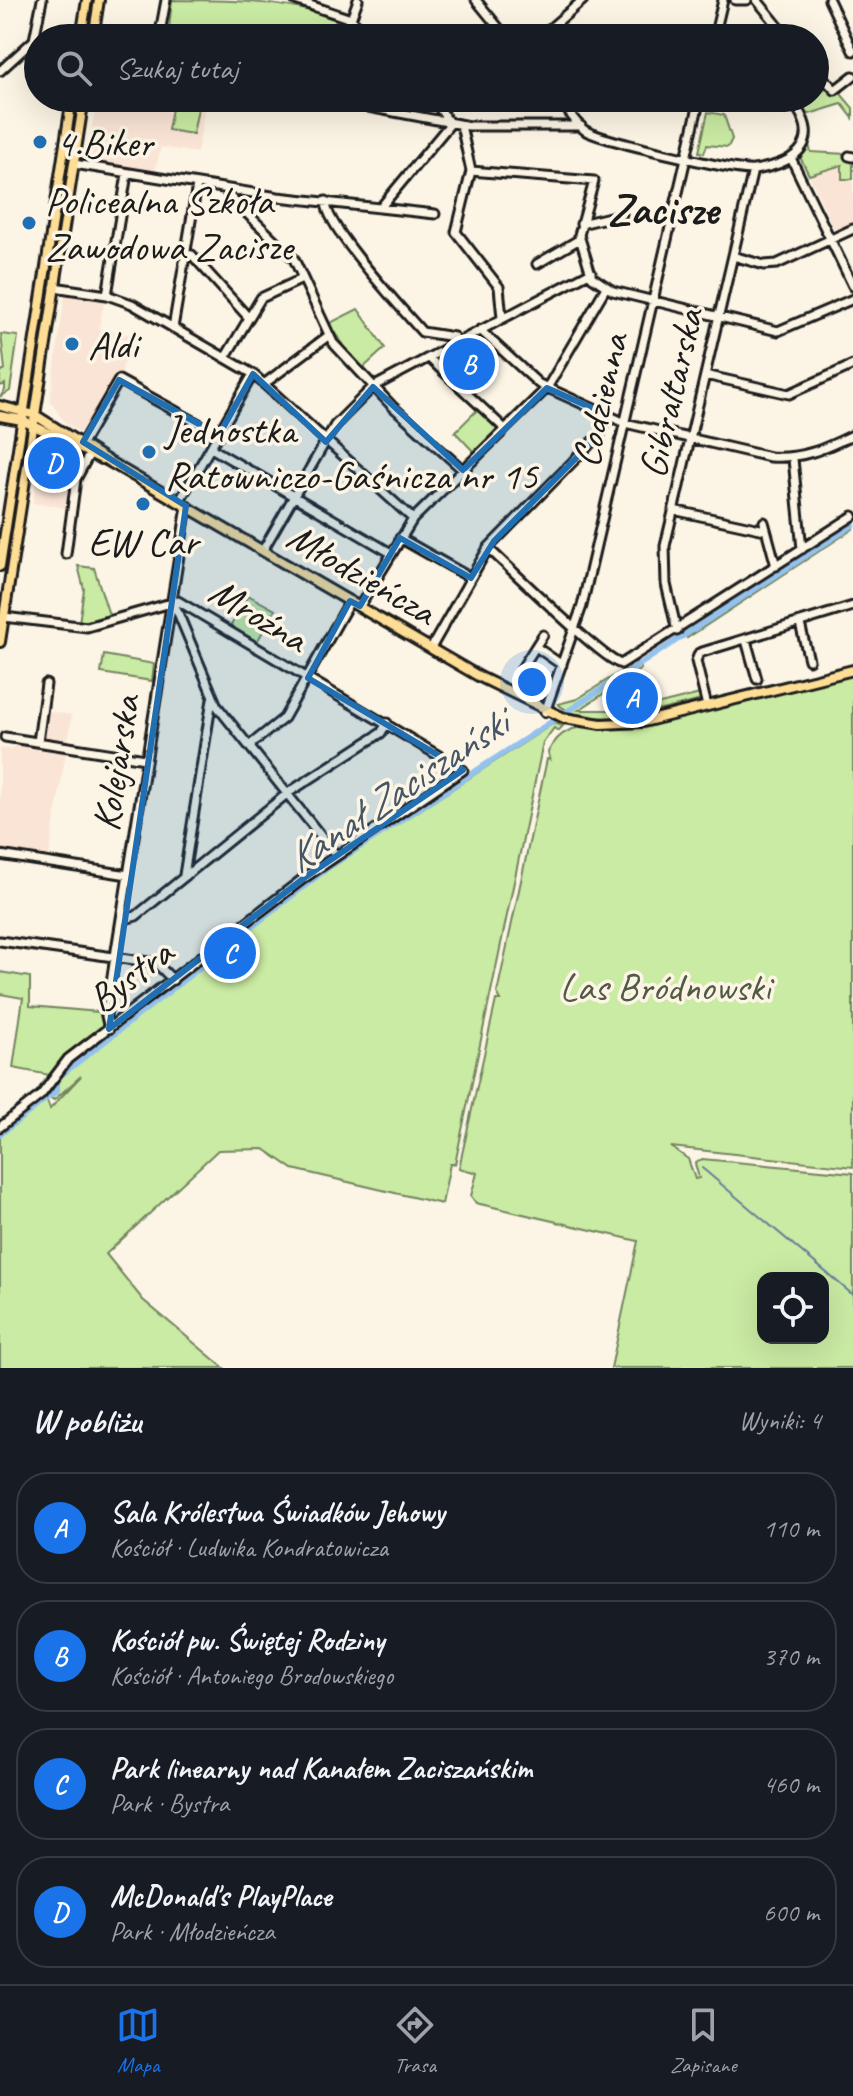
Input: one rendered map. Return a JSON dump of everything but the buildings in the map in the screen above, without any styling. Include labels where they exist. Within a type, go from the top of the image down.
[{"type":"main road","points":[[83,24],[87,0]]},
{"type":"main road","points":[[95,23],[99,0]]},
{"type":"main road","points":[[0,566],[70,112]]},
{"type":"main road","points":[[0,642],[82,112]]},
{"type":"main road","points":[[0,406],[23,415]]},
{"type":"main road","points":[[0,416],[23,415]]},
{"type":"main road","name":"Młodzieńcza","points":[[23,415],[35,415],[83,442],[108,461],[431,648],[549,713],[564,718],[629,723],[853,670]]},
{"type":"main road","name":"Młodzieńcza","points":[[23,415],[33,425],[89,455],[108,461]]},
{"type":"street","points":[[37,24],[42,0]]},
{"type":"street","points":[[162,24],[166,0]]},
{"type":"street","points":[[295,0],[351,19],[357,24]]},
{"type":"street","points":[[351,19],[358,0]]},
{"type":"street","points":[[476,0],[496,24]]},
{"type":"street","points":[[555,24],[583,0]]},
{"type":"street","points":[[718,24],[723,0]]},
{"type":"street","points":[[735,0],[747,0]]},
{"type":"street","points":[[757,0],[777,24]]},
{"type":"street","points":[[829,0],[853,51]]},
{"type":"street","points":[[0,71],[24,49]]},
{"type":"street","points":[[829,84],[835,90],[853,76]]},
{"type":"street","points":[[390,112],[461,125],[581,126]]},
{"type":"street","points":[[442,112],[450,124]]},
{"type":"street","points":[[570,112],[586,131],[686,158],[753,170],[791,158],[804,146],[807,134],[799,112]]},
{"type":"street","name":"Codzienna","points":[[549,713],[575,628],[697,112]]},
{"type":"street","points":[[381,207],[450,124]]},
{"type":"street","points":[[461,125],[471,171],[456,232],[499,287],[502,318]]},
{"type":"street","points":[[791,158],[853,286]]},
{"type":"street","points":[[74,164],[227,190],[435,214]]},
{"type":"street","name":"Gibraltarska","points":[[677,631],[664,567],[673,510],[753,170]]},
{"type":"street","points":[[471,171],[592,179],[595,185],[581,224],[580,239],[591,272],[605,289],[784,330],[853,299]]},
{"type":"street","points":[[107,295],[127,174]]},
{"type":"street","points":[[173,328],[197,185]]},
{"type":"street","points":[[227,190],[294,259],[328,336],[373,387],[463,470]]},
{"type":"street","points":[[326,201],[325,210],[341,234],[422,332],[454,337],[457,342]]},
{"type":"street","points":[[581,224],[622,214]]},
{"type":"street","points":[[733,256],[773,265],[853,229]]},
{"type":"street","points":[[537,264],[580,239]]},
{"type":"street","points":[[185,254],[192,255],[248,317]]},
{"type":"street","points":[[263,550],[335,425],[373,387],[591,272]]},
{"type":"street","points":[[225,358],[261,298],[302,279]]},
{"type":"street","points":[[54,287],[107,295],[132,304],[253,374],[413,519]]},
{"type":"street","points":[[360,606],[413,519],[547,388],[605,289]]},
{"type":"street","points":[[480,330],[547,388],[625,423],[770,457],[793,459],[816,453],[853,435]]},
{"type":"street","points":[[264,384],[328,336]]},
{"type":"street","points":[[429,358],[505,429]]},
{"type":"street","points":[[705,375],[789,394],[853,365]]},
{"type":"street","points":[[183,504],[253,374]]},
{"type":"street","points":[[83,442],[119,380],[219,435]]},
{"type":"street","points":[[431,648],[488,548],[601,433],[608,415]]},
{"type":"street","points":[[211,448],[391,553]]},
{"type":"street","points":[[66,554],[76,479],[89,455]]},
{"type":"street","points":[[793,459],[802,549]]},
{"type":"street","name":"Kolejarska","points":[[109,1029],[106,1016],[145,759],[173,604],[183,504]]},
{"type":"street","points":[[673,510],[765,526],[776,566]]},
{"type":"street","points":[[488,548],[615,663],[632,659],[853,516]]},
{"type":"street","points":[[400,538],[471,578]]},
{"type":"street","name":"Mroźna","points":[[4,617],[87,627],[178,601],[463,770]]},
{"type":"street","points":[[250,745],[284,718],[350,601]]},
{"type":"street","points":[[173,604],[213,698],[336,855]]},
{"type":"street","points":[[707,706],[697,656],[853,606]]},
{"type":"street","points":[[800,624],[809,660]]},
{"type":"street","points":[[522,668],[543,635]]},
{"type":"street","points":[[746,640],[757,679]]},
{"type":"street","points":[[536,647],[562,665]]},
{"type":"street","points":[[38,742],[46,684]]},
{"type":"street","points":[[184,875],[213,698]]},
{"type":"street","points":[[121,920],[131,919],[288,793],[381,733],[387,723]]},
{"type":"street","points":[[5,737],[145,759]]},
{"type":"street","name":"Bystra","points":[[0,1127],[41,1095],[68,1059],[336,855],[463,770]]},
{"type":"street","points":[[0,855],[128,875]]},
{"type":"street","points":[[0,941],[156,963],[173,980]]},
{"type":"highlighted area","points":[[253,374],[326,442],[373,387],[463,470],[547,388],[608,415],[601,433],[494,541],[471,578],[400,538],[360,606],[350,601],[308,678],[463,770],[304,878],[109,1029],[186,506],[83,442],[119,380],[219,435]]},
{"type":"shaded area","points":[[95,112],[204,112],[197,153],[161,147],[155,171],[86,160]]},
{"type":"shaded area","points":[[842,165],[845,180],[853,179],[853,226],[836,233],[809,175]]},
{"type":"shaded area","points":[[65,294],[104,301],[99,329],[130,335],[121,375],[115,376],[83,434],[66,424],[50,401]]},
{"type":"shaded area","points":[[48,447],[81,458],[74,478],[69,480],[67,508],[33,503],[40,452]]},
{"type":"shaded area","points":[[47,711],[72,715],[68,741],[44,738]]},
{"type":"shaded area","points":[[18,744],[66,751],[49,856],[0,849],[0,748],[10,749]]},
{"type":"green space","points":[[172,0],[266,3],[312,11],[346,24],[169,24]]},
{"type":"green space","points":[[829,87],[844,89],[841,94],[853,108],[853,118],[842,104],[829,108]]},
{"type":"green space","points":[[171,112],[197,112],[193,134],[168,130]]},
{"type":"green space","points":[[708,112],[724,115],[732,139],[728,147],[707,145],[704,153],[699,152]]},
{"type":"green space","points":[[809,145],[811,152],[847,154],[853,158],[853,179],[842,179],[842,165],[809,175],[800,157]]},
{"type":"green space","points":[[358,309],[385,348],[362,369],[328,324]]},
{"type":"green space","points":[[1,334],[18,336],[10,391],[0,397],[5,390],[5,384],[0,386],[0,372],[5,370]]},
{"type":"green space","points":[[478,409],[500,428],[474,452],[455,432]]},
{"type":"green space","points":[[853,519],[853,529],[687,638],[683,632],[690,625]]},
{"type":"green space","points":[[78,566],[94,568],[109,615],[79,623],[84,589]]},
{"type":"green space","points":[[248,595],[275,610],[257,642],[230,627]]},
{"type":"green space","points":[[104,655],[154,664],[152,681],[101,673]]},
{"type":"green space","points":[[636,662],[641,669],[579,710],[636,710],[700,694],[701,700],[648,713],[607,717],[571,712],[558,704],[577,699]]},
{"type":"green space","name":"Las Bródnowski","points":[[853,674],[853,1167],[671,1147],[688,1159],[695,1179],[699,1178],[695,1164],[702,1159],[853,1173],[853,1368],[611,1368],[638,1241],[476,1203],[471,1196],[477,1173],[459,1168],[496,1000],[501,1000],[497,993],[547,759],[550,760],[548,752],[563,734],[583,727],[599,727]]},
{"type":"green space","points":[[554,723],[563,726],[558,731],[554,728],[543,743],[455,1164],[450,1164],[442,1204],[293,1169],[264,1149],[218,1150],[106,1254],[143,1300],[224,1368],[0,1368],[0,1130],[37,1101],[47,1101],[50,1109],[81,1076],[54,1100],[50,1098],[58,1090],[56,1079],[326,871]]},
{"type":"green space","points":[[321,872],[114,1032],[112,1029]]},
{"type":"green space","points":[[0,972],[30,977],[30,1006],[99,1012],[105,1029],[65,1056],[49,1075],[13,1068],[23,998],[0,994]]},
{"type":"waterway","name":"Kanał Zaciszański","points":[[0,1134],[56,1091],[56,1079],[329,867],[853,525]]},
{"type":"waterway","points":[[702,1168],[853,1295]]},
{"type":"place","name":"4.Biker","points":[[40,142]]},
{"type":"place","name":"Policealna Szkoła Zawodowa Zacisze","points":[[29,223]]},
{"type":"place","name":"Aldi","points":[[72,344]]},
{"type":"place","name":"Kościół pw. Świętej Rodziny","points":[[469,364]]},
{"type":"place","name":"Jednostka Ratowniczo-Gaśnicza nr 15","points":[[149,452]]},
{"type":"place","name":"McDonald's PlayPlace","points":[[54,463]]},
{"type":"place","name":"EW Car","points":[[143,504]]},
{"type":"place","name":"Sala Królestwa Świadków Jehowy","points":[[632,698]]},
{"type":"place","name":"Park linearny nad Kanałem Zaciszańskim","points":[[230,953]]},
{"type":"district","name":"Zacisze","points":[[663,209]]}]
